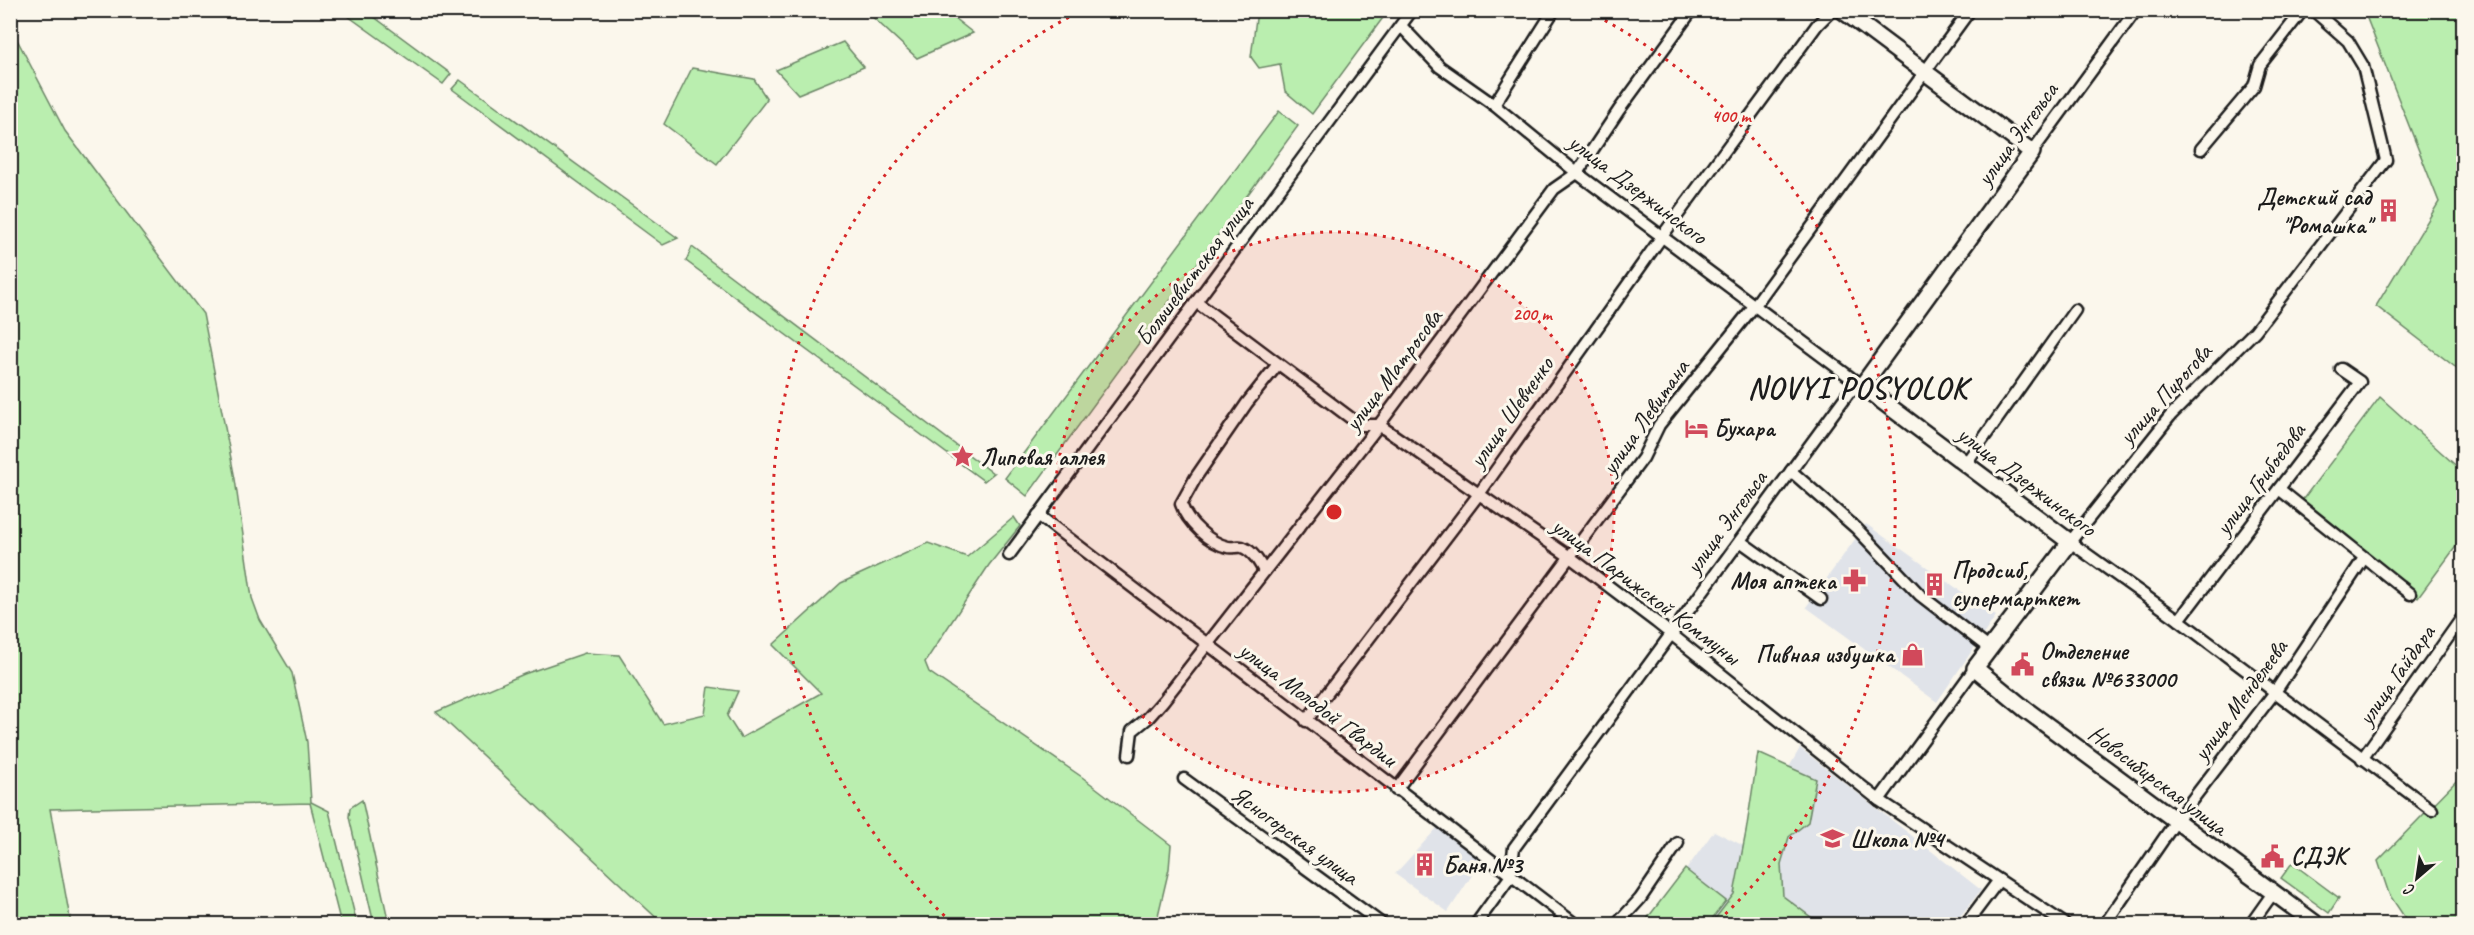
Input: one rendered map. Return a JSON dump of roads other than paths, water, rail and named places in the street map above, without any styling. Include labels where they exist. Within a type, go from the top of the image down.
[{"type":"street","name":"Большевистская улица","points":[[1009,555],[1402,27],[1412,10]]},
{"type":"street","points":[[1494,105],[1554,10]]},
{"type":"street","name":"улица Матросова","points":[[1129,755],[1132,731],[1148,718],[1207,645],[1379,425],[1554,189],[1577,173],[1619,110],[1692,10]]},
{"type":"street","name":"улица Шевченко","points":[[1306,721],[1479,494],[1663,235],[1817,25],[1833,10]]},
{"type":"street","points":[[1842,10],[2032,152]]},
{"type":"street","name":"улица Левитана","points":[[1396,790],[1643,458],[1659,425],[1755,305],[1970,10]]},
{"type":"street","name":"улица Энгельса","points":[[1476,924],[1510,877],[1514,848],[1849,392],[1862,386],[2136,10]]},
{"type":"street","points":[[2201,149],[2254,86],[2260,64],[2303,10]]},
{"type":"street","name":"улица Пирогова","points":[[1879,800],[2070,542],[2171,415],[2255,331],[2386,160],[2364,66],[2348,41],[2313,10]]},
{"type":"street","name":"улица Дзержинского","points":[[1402,27],[1440,67],[1494,105],[1577,173],[2432,810]]},
{"type":"street","name":"улица Парижской Коммуны","points":[[1196,302],[1360,425],[1379,425],[1569,557],[1673,634],[1879,800],[2065,924]]},
{"type":"street","points":[[1965,464],[2075,310]]},
{"type":"street","points":[[1264,571],[1252,553],[1242,547],[1229,547],[1214,541],[1184,515],[1181,504],[1196,477],[1247,403],[1278,364]]},
{"type":"street","name":"улица Грибоедова","points":[[2179,620],[2360,382],[2341,369]]},
{"type":"street","points":[[1791,471],[1856,528],[1920,596],[1990,649]]},
{"type":"street","points":[[2279,489],[2410,594]]},
{"type":"street","name":"улица Молодой Гвардии","points":[[1038,515],[1510,877],[1575,924]]},
{"type":"street","points":[[1740,541],[1821,599]]},
{"type":"street","name":"улица Менделеева","points":[[2105,924],[2176,821],[2275,692],[2364,558]]},
{"type":"street","name":"улица Гайдара","points":[[2362,759],[2463,615]]},
{"type":"street","name":"Новосибирская улица","points":[[1976,668],[2025,709],[2316,924]]},
{"type":"street","name":"Ясногорская улица","points":[[1184,779],[1382,924]]},
{"type":"street","points":[[1617,924],[1640,899],[1678,843]]},
{"type":"street","points":[[1966,924],[1998,880]]},
{"type":"street","points":[[2253,924],[2273,893]]},
{"type":"place","name":"Детский сад \"Ромашка\"","points":[[2389,211]]},
{"type":"place","name":"Бухара","points":[[1696,428]]},
{"type":"place","name":"Липовая аллея","points":[[962,457]]},
{"type":"place","name":"Моя аптека","points":[[1854,581]]},
{"type":"place","name":"Продсиб, супермарткет","points":[[1934,584]]},
{"type":"place","name":"Пивная избушка","points":[[1912,654]]},
{"type":"place","name":"Отделение связи №633000","points":[[2022,665]]},
{"type":"place","name":"Школа №4","points":[[1832,839]]},
{"type":"place","name":"СДЭК","points":[[2273,856]]},
{"type":"place","name":"Баня №3","points":[[1425,865]]},
{"type":"district","name":"NOVYI POSYOLOK","points":[[1858,388]]}]
